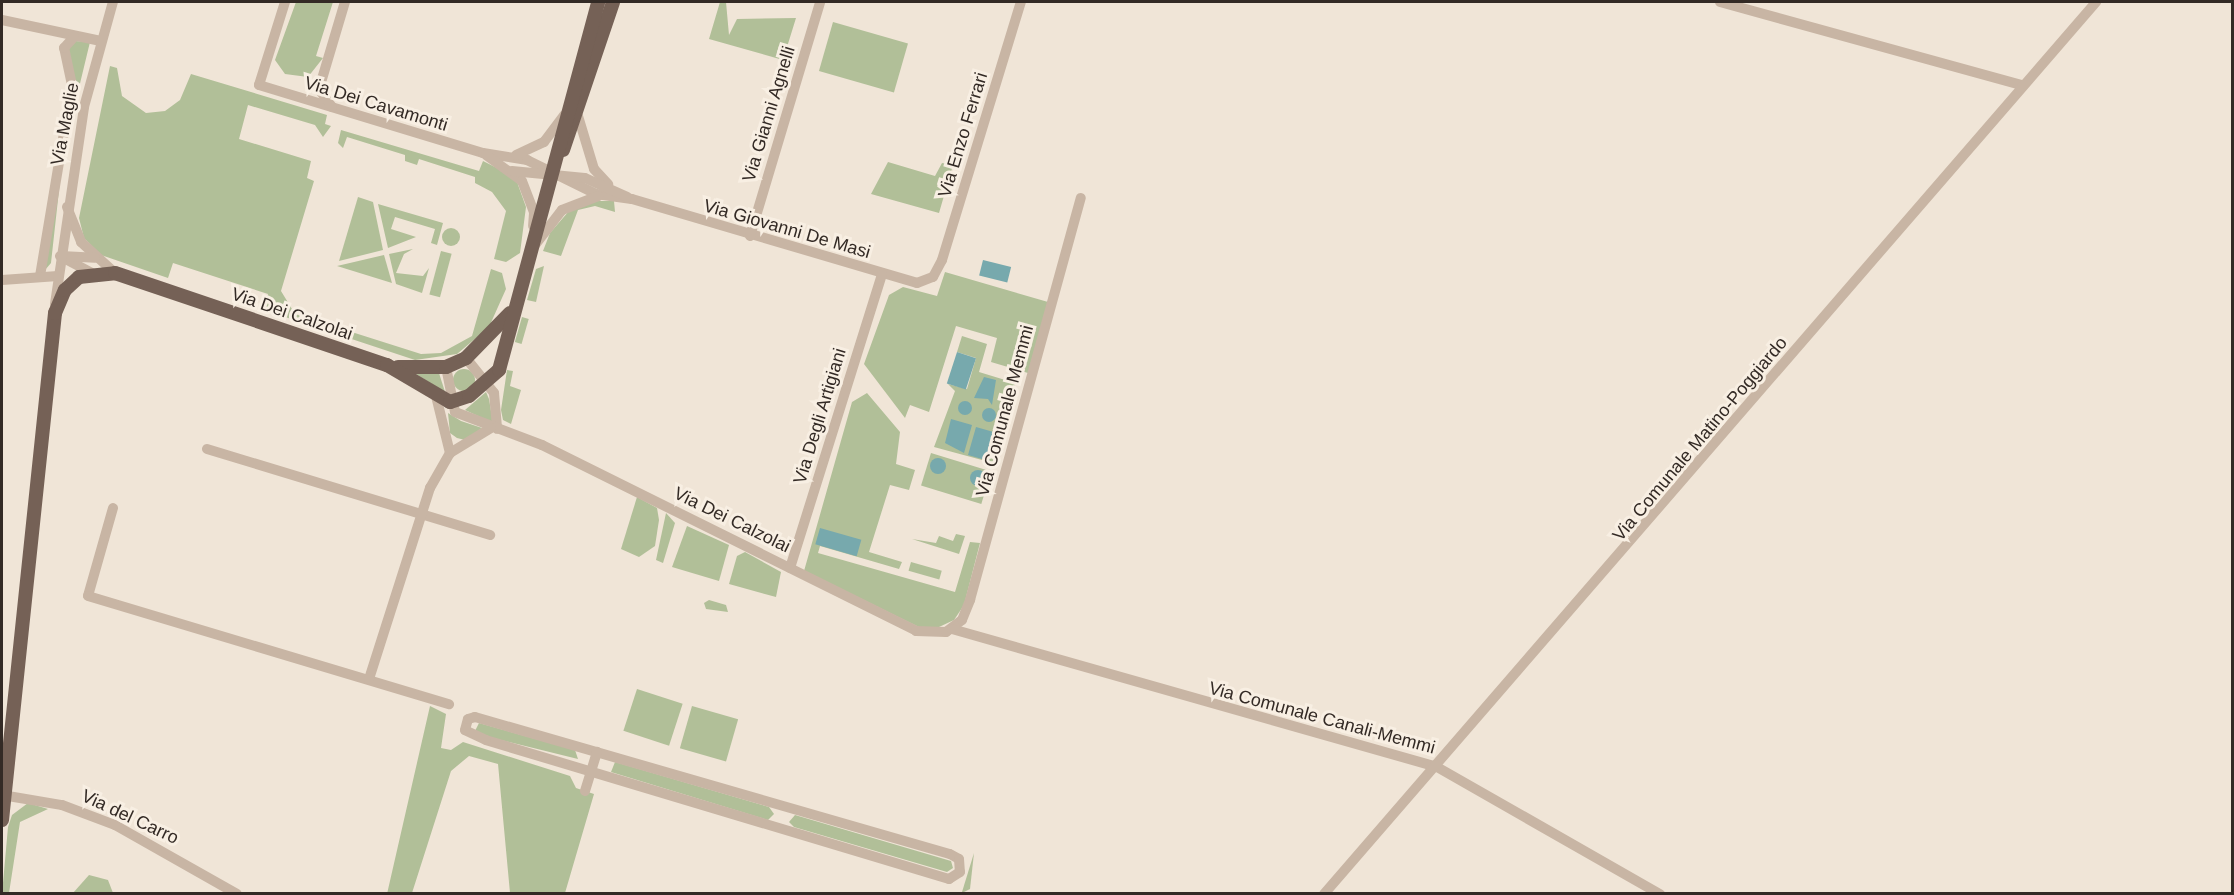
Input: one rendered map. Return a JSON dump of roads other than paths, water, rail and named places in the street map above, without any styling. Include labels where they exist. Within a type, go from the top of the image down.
[{"type":"main road","points":[[571,115],[598,2]]},
{"type":"main road","points":[[450,402],[489,383],[499,370],[514,308],[571,115],[613,2]]},
{"type":"main road","points":[[2,820],[54,313],[65,290],[80,277],[116,273]]},
{"type":"main road","name":"Via Dei Calzolai","points":[[116,273],[387,365],[436,396],[450,402]]},
{"type":"main road","points":[[387,365],[446,367],[466,358],[514,308]]},
{"type":"street","name":"Via Maglie","points":[[54,313],[67,206],[101,41],[113,2]]},
{"type":"street","name":"Via Dei Cavamonti","points":[[285,2],[259,85],[483,153]]},
{"type":"street","points":[[336,110],[319,89],[345,2]]},
{"type":"street","name":"Via Gianni Agnelli","points":[[750,236],[820,2]]},
{"type":"street","name":"Via Enzo Ferrari","points":[[933,277],[1022,2]]},
{"type":"street","points":[[1720,2],[2022,85]]},
{"type":"street","name":"Via Comunale Matino-Poggiardo","points":[[1324,894],[1437,767],[2022,85],[2096,2]]},
{"type":"street","points":[[2,20],[101,41]]},
{"type":"street","points":[[40,276],[72,85],[64,48],[74,37]]},
{"type":"street","points":[[513,155],[544,142],[571,115],[594,169],[609,192]]},
{"type":"street","points":[[483,153],[513,155],[553,174],[609,192]]},
{"type":"street","points":[[483,153],[512,171],[553,174]]},
{"type":"street","points":[[512,171],[534,213],[531,249]]},
{"type":"street","points":[[531,249],[562,210],[581,199],[609,192]]},
{"type":"street","name":"Via Giovanni De Masi","points":[[609,192],[750,236],[916,283],[933,277]]},
{"type":"street","name":"Via Comunale Memmi","points":[[952,629],[970,600],[1081,198]]},
{"type":"street","points":[[67,206],[81,242],[95,258],[116,273]]},
{"type":"street","points":[[60,256],[95,258]]},
{"type":"street","points":[[60,256],[94,274]]},
{"type":"street","name":"Via Degli Artigiani","points":[[790,568],[882,274]]},
{"type":"street","points":[[2,280],[58,276]]},
{"type":"street","points":[[369,679],[420,512],[450,453],[494,428],[489,383],[466,358]]},
{"type":"street","points":[[446,367],[450,402]]},
{"type":"street","points":[[436,396],[450,453]]},
{"type":"street","name":"Via Dei Calzolai","points":[[450,402],[455,412],[542,445],[916,631],[952,629]]},
{"type":"street","points":[[207,449],[420,512],[490,536]]},
{"type":"street","points":[[113,508],[88,597],[449,704]]},
{"type":"street","name":"Via Comunale Canali-Memmi","points":[[952,629],[1437,767],[1660,894]]},
{"type":"street","points":[[475,717],[597,752],[784,808],[950,854],[959,859],[960,872],[949,879],[779,826],[470,735],[465,724],[475,717]]},
{"type":"street","points":[[585,791],[597,752]]},
{"type":"street","name":"Via del Carro","points":[[3,795],[62,805],[115,825],[237,894]]},
{"type":"street","points":[[779,826],[784,808]]},
{"type":"water","points":[[983,260],[1011,267],[1007,283],[979,276]]},
{"type":"water","points":[[957,352],[976,358],[966,390],[947,383]]},
{"type":"water","points":[[984,377],[996,380],[992,405],[988,399],[974,398]]},
{"type":"water","points":[[962,401],[968,401],[972,408],[968,415],[962,415],[958,411],[958,405]]},
{"type":"water","points":[[986,408],[992,408],[996,415],[992,422],[986,422],[982,418],[982,412]]},
{"type":"water","points":[[951,419],[972,425],[964,453],[945,443]]},
{"type":"water","points":[[976,427],[997,433],[989,461],[968,455]]},
{"type":"water","points":[[938,458],[946,466],[938,474],[930,466]]},
{"type":"water","points":[[978,470],[986,478],[978,486],[970,478]]},
{"type":"water","points":[[820,528],[861,540],[857,556],[815,544]]}]
